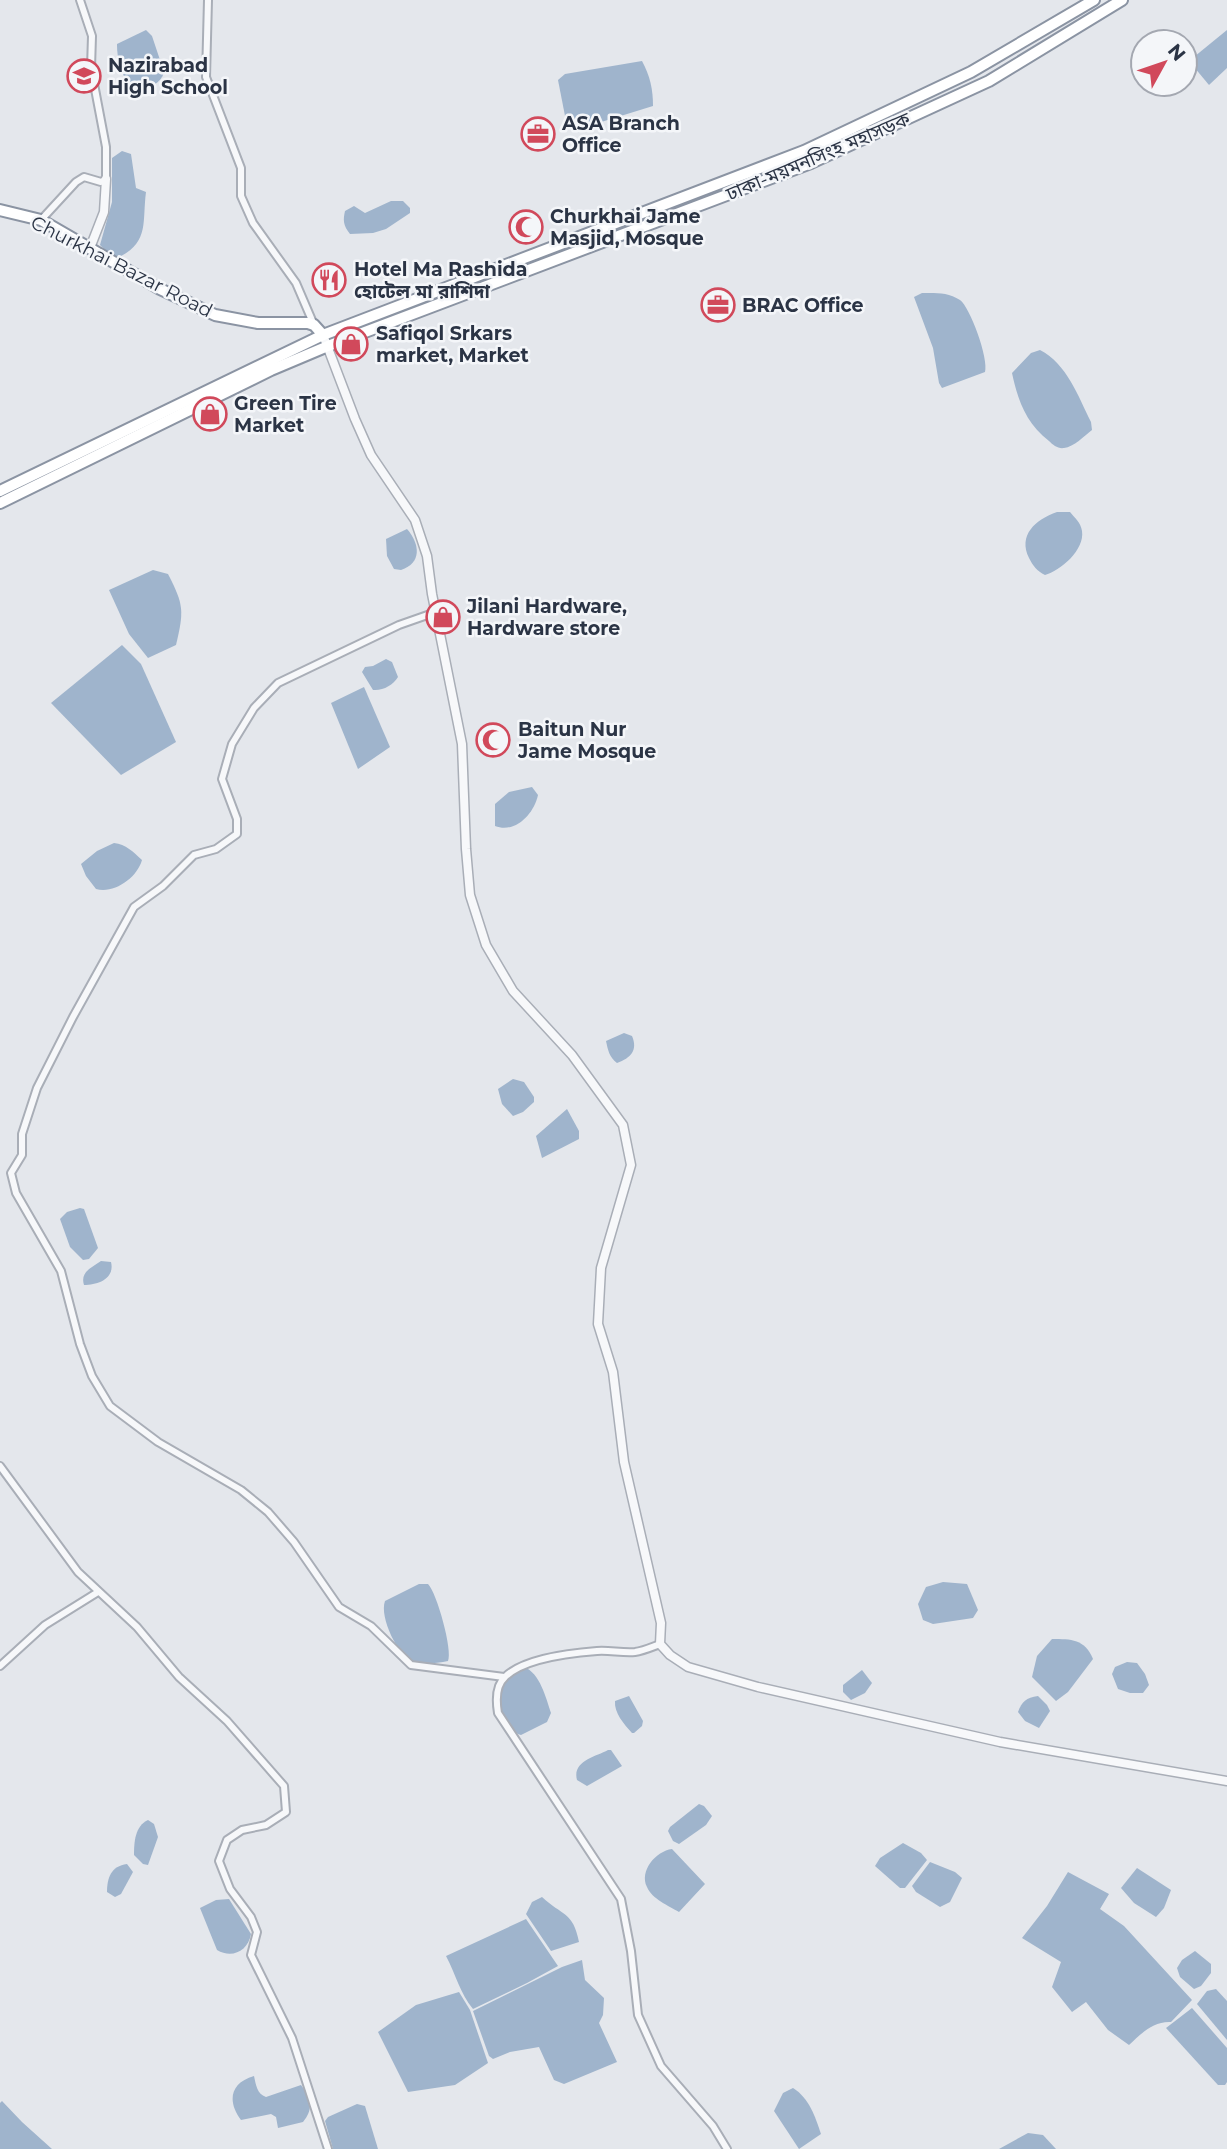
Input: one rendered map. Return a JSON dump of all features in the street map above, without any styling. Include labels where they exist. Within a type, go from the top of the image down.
[{"type":"highway","points":[[0,491],[323,335],[804,151],[971,72],[1094,0]]},
{"type":"highway","name":"ঢাকা-ময়মনসিংহ মহাসড়ক","points":[[0,503],[260,376],[328,346],[811,163],[989,81],[1122,0]]},
{"type":"highway","name":"Churkhai Bazar Road","points":[[0,210],[41,220],[160,289],[215,315],[258,323],[314,325]]},
{"type":"highway","points":[[314,325],[323,335]]},
{"type":"street","points":[[80,0],[92,36],[91,68],[103,126],[106,179],[104,212],[90,248]]},
{"type":"street","points":[[208,0],[206,77],[241,168],[241,196],[254,223],[296,283],[314,325]]},
{"type":"street","points":[[41,220],[76,182],[84,177],[101,182],[106,179]]},
{"type":"street","points":[[323,335],[371,455],[415,520],[427,556],[462,744],[470,895],[486,944],[513,991],[572,1055],[623,1125],[631,1165],[601,1268],[598,1324],[613,1372],[624,1462],[661,1623],[660,1644],[670,1655],[688,1667],[758,1688],[1000,1742],[1227,1782]]},
{"type":"street","points":[[436,612],[399,625],[278,683],[254,708],[232,744],[222,779],[237,819],[237,834],[216,849],[194,855],[163,886],[134,906],[37,1088],[22,1134],[22,1155],[10,1173],[16,1194],[61,1271],[80,1344],[92,1376],[110,1406],[158,1442],[241,1490],[268,1512],[294,1542],[339,1607],[371,1626],[411,1665],[504,1677]]},
{"type":"street","points":[[0,1466],[78,1572],[137,1627],[179,1676],[227,1721],[284,1786],[286,1812],[266,1825],[242,1830],[227,1840],[219,1861],[230,1889],[251,1917],[257,1932],[251,1955],[292,2038],[328,2149]]},
{"type":"street","points":[[0,1667],[45,1625],[98,1592]]},
{"type":"street","points":[[660,1644],[636,1652],[598,1651],[543,1659],[522,1666],[504,1677],[498,1687],[496,1702],[498,1713],[621,1899],[639,2015],[661,2066],[713,2126],[727,2149]]},
{"type":"water","points":[[146,30],[152,36],[164,72],[154,85],[137,89],[121,70],[117,44]]},
{"type":"water","points":[[1227,30],[1227,68],[1209,85],[1199,73],[1199,53]]},
{"type":"water","points":[[642,61],[650,83],[653,106],[572,131],[566,121],[558,80],[565,74]]},
{"type":"water","points":[[122,151],[131,154],[136,188],[146,192],[144,222],[135,246],[113,258],[100,245],[112,202],[112,158]]},
{"type":"water","points":[[391,201],[403,201],[410,208],[410,213],[386,229],[373,233],[350,234],[344,223],[345,211],[354,206],[365,213]]},
{"type":"water","points":[[922,293],[941,293],[960,300],[964,305],[981,345],[985,372],[942,388],[933,348],[914,297]]},
{"type":"water","points":[[1040,350],[1058,363],[1065,372],[1091,422],[1092,430],[1068,447],[1056,446],[1034,427],[1017,393],[1012,373],[1031,353]]},
{"type":"water","points":[[1057,512],[1070,512],[1078,521],[1082,538],[1070,559],[1045,575],[1037,570],[1026,550],[1027,535],[1042,519]]},
{"type":"water","points":[[407,529],[416,547],[416,558],[408,567],[394,569],[387,556],[386,539]]},
{"type":"water","points":[[153,570],[168,574],[180,601],[181,616],[176,645],[148,658],[129,634],[109,590]]},
{"type":"water","points":[[122,645],[141,664],[176,742],[121,775],[51,703]]},
{"type":"water","points":[[386,659],[392,662],[398,677],[387,687],[373,690],[362,672],[365,667]]},
{"type":"water","points":[[364,687],[390,747],[358,769],[331,703]]},
{"type":"water","points":[[532,787],[538,795],[523,821],[510,827],[495,826],[495,804],[509,792]]},
{"type":"water","points":[[114,843],[126,847],[142,860],[135,873],[124,883],[110,889],[96,889],[81,864],[97,851]]},
{"type":"water","points":[[624,1033],[632,1036],[634,1049],[626,1059],[617,1063],[608,1050],[606,1041]]},
{"type":"water","points":[[513,1079],[524,1082],[534,1097],[534,1102],[523,1112],[513,1116],[502,1104],[498,1089]]},
{"type":"water","points":[[567,1109],[579,1131],[579,1139],[542,1158],[536,1136]]},
{"type":"water","points":[[84,1209],[98,1248],[89,1259],[83,1260],[70,1247],[60,1219],[67,1212]]},
{"type":"water","points":[[101,1261],[111,1262],[111,1272],[105,1280],[84,1285],[85,1274]]},
{"type":"water","points":[[943,1582],[967,1584],[978,1610],[973,1618],[933,1624],[923,1620],[918,1604],[926,1587]]},
{"type":"water","points":[[419,1584],[428,1584],[436,1598],[446,1635],[448,1661],[422,1663],[408,1659],[396,1645],[387,1626],[385,1601]]},
{"type":"water","points":[[1052,1639],[1071,1640],[1082,1644],[1093,1659],[1068,1692],[1056,1701],[1032,1677],[1037,1656]]},
{"type":"water","points":[[1127,1662],[1137,1663],[1145,1674],[1149,1685],[1143,1693],[1118,1689],[1112,1674],[1115,1667]]},
{"type":"water","points":[[524,1667],[538,1680],[551,1713],[547,1722],[521,1735],[513,1731],[508,1724],[500,1699],[504,1684]]},
{"type":"water","points":[[862,1670],[872,1683],[865,1693],[851,1700],[843,1692],[843,1685]]},
{"type":"water","points":[[629,1696],[643,1721],[642,1726],[634,1733],[620,1718],[615,1705],[615,1701]]},
{"type":"water","points":[[1038,1696],[1050,1711],[1039,1728],[1025,1721],[1018,1712],[1025,1701]]},
{"type":"water","points":[[611,1750],[622,1766],[587,1786],[577,1780],[576,1774],[581,1764]]},
{"type":"water","points":[[699,1804],[712,1816],[706,1825],[679,1844],[673,1841],[668,1831],[670,1827]]},
{"type":"water","points":[[148,1820],[154,1824],[158,1837],[148,1865],[134,1855],[138,1830]]},
{"type":"water","points":[[903,1843],[921,1853],[927,1860],[905,1888],[900,1888],[875,1866],[880,1858]]},
{"type":"water","points":[[672,1849],[705,1884],[679,1912],[653,1895],[645,1881],[650,1863],[660,1854]]},
{"type":"water","points":[[930,1862],[955,1872],[962,1878],[950,1902],[940,1907],[916,1892],[912,1886]]},
{"type":"water","points":[[127,1864],[133,1872],[121,1894],[115,1897],[107,1892],[109,1878],[117,1867]]},
{"type":"water","points":[[1137,1868],[1171,1890],[1164,1908],[1156,1917],[1134,1903],[1121,1888]]},
{"type":"water","points":[[1068,1872],[1109,1894],[1100,1909],[1124,1926],[1192,2000],[1171,2022],[1153,2026],[1129,2045],[1108,2030],[1086,2002],[1072,2012],[1052,1987],[1061,1962],[1022,1938],[1047,1906]]},
{"type":"water","points":[[542,1897],[570,1919],[579,1942],[551,1951],[526,1914],[532,1902]]},
{"type":"water","points":[[229,1899],[251,1934],[243,1949],[228,1954],[217,1950],[200,1908],[216,1900]]},
{"type":"water","points":[[526,1919],[558,1966],[473,2009],[446,1956]]},
{"type":"water","points":[[1195,1951],[1211,1964],[1211,1973],[1201,1986],[1194,1989],[1180,1977],[1177,1968],[1182,1960]]},
{"type":"water","points":[[582,1960],[585,1980],[604,1998],[603,2015],[599,2023],[617,2062],[564,2084],[554,2080],[539,2047],[510,2052],[493,2059],[489,2056],[473,2011],[562,1967]]},
{"type":"water","points":[[1216,1989],[1227,2001],[1227,2040],[1197,2004],[1207,1991]]},
{"type":"water","points":[[459,1992],[470,2010],[488,2063],[455,2085],[408,2092],[378,2032],[416,2005]]},
{"type":"water","points":[[1192,2008],[1227,2048],[1225,2085],[1218,2085],[1166,2028]]},
{"type":"water","points":[[254,2076],[256,2086],[266,2097],[301,2085],[310,2104],[309,2113],[303,2122],[278,2128],[276,2117],[271,2114],[241,2120],[234,2106],[233,2094],[240,2083]]},
{"type":"water","points":[[793,2088],[807,2102],[821,2134],[799,2149],[774,2111],[783,2093]]},
{"type":"water","points":[[2,2101],[22,2122],[52,2149],[0,2149]]},
{"type":"water","points":[[357,2104],[365,2106],[378,2149],[333,2149],[325,2121],[328,2117]]},
{"type":"water","points":[[1028,2133],[1043,2135],[1056,2149],[999,2149]]},
{"type":"place","name":"Nazirabad High School","points":[[84,76]]},
{"type":"place","name":"ASA Branch Office","points":[[538,134]]},
{"type":"place","name":"Churkhai Jame Masjid, Mosque","points":[[526,227]]},
{"type":"place","name":"Hotel Ma Rashida হোটেল মা রাশিদা","points":[[329,280]]},
{"type":"place","name":"BRAC Office","points":[[718,305]]},
{"type":"place","name":"Safiqol Srkars market, Market","points":[[351,344]]},
{"type":"place","name":"Green Tire Market","points":[[210,414]]},
{"type":"place","name":"Jilani Hardware, Hardware store","points":[[443,617]]},
{"type":"place","name":"Baitun Nur Jame Mosque","points":[[493,740]]}]
